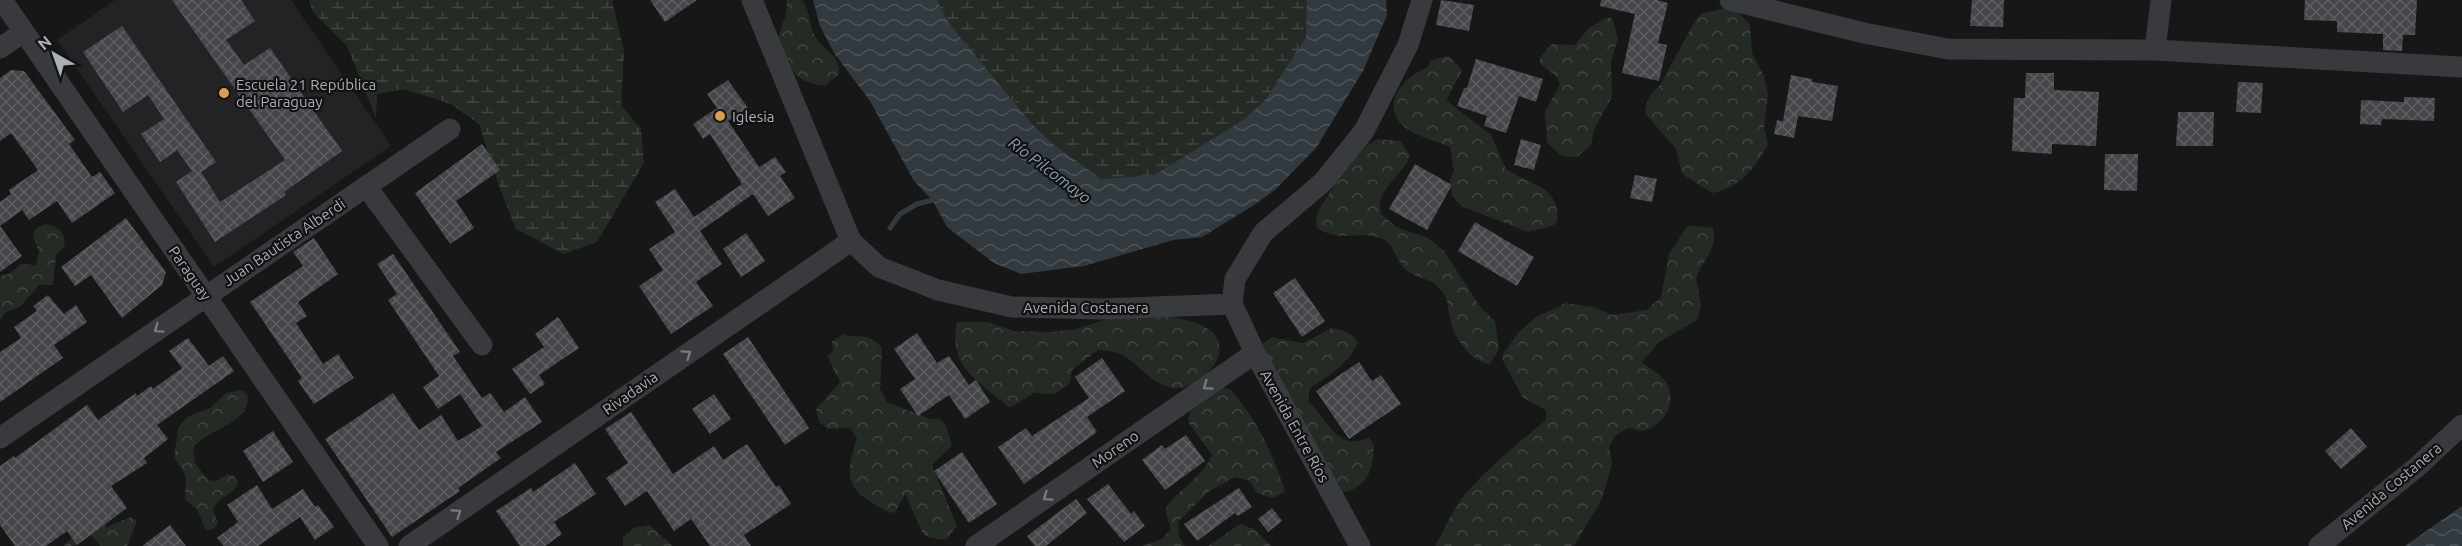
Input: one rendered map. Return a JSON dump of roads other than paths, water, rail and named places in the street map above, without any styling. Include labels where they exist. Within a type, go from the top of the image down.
[{"type":"street","name":"Paraguay","points":[[2,0],[378,546]]},
{"type":"street","name":"Avenida Costanera","points":[[752,0],[851,241],[879,267],[938,290],[1012,307],[1103,309],[1232,304]]},
{"type":"street","points":[[1232,304],[1235,279],[1263,233],[1323,182],[1364,131],[1408,45],[1422,0]]},
{"type":"street","points":[[1730,0],[1864,33],[1948,49],[2155,50],[2462,66]]},
{"type":"street","points":[[2155,50],[2161,0]]},
{"type":"street","points":[[0,48],[24,32]]},
{"type":"street","name":"Juan Bautista Alberdi","points":[[0,438],[450,129]]},
{"type":"street","points":[[366,186],[482,345]]},
{"type":"street","name":"Rivadavia","points":[[409,546],[851,241]]},
{"type":"street","name":"Avenida Entre Ríos","points":[[1232,304],[1255,353],[1360,546]]},
{"type":"street","name":"Moreno","points":[[976,546],[1255,353]]},
{"type":"street","name":"Avenida Costanera","points":[[2319,546],[2417,467],[2462,425]]},
{"type":"water","name":"Río Pilcomayo","points":[[813,0],[937,0],[948,22],[1031,123],[1052,143],[1101,179],[1154,175],[1243,120],[1266,99],[1306,37],[1307,0],[1386,0],[1387,15],[1363,71],[1316,148],[1276,189],[1254,205],[1202,237],[1173,240],[1084,266],[1021,274],[994,263],[947,227],[933,201],[914,181],[870,101],[834,53],[820,26]]},
{"type":"water","points":[[2462,506],[2462,546],[2405,546]]},
{"type":"waterway","points":[[890,228],[900,214],[917,204],[937,199]]},
{"type":"place","name":"Escuela 21 República del Paraguay","points":[[224,93]]},
{"type":"place","name":"Iglesia","points":[[720,116]]}]
